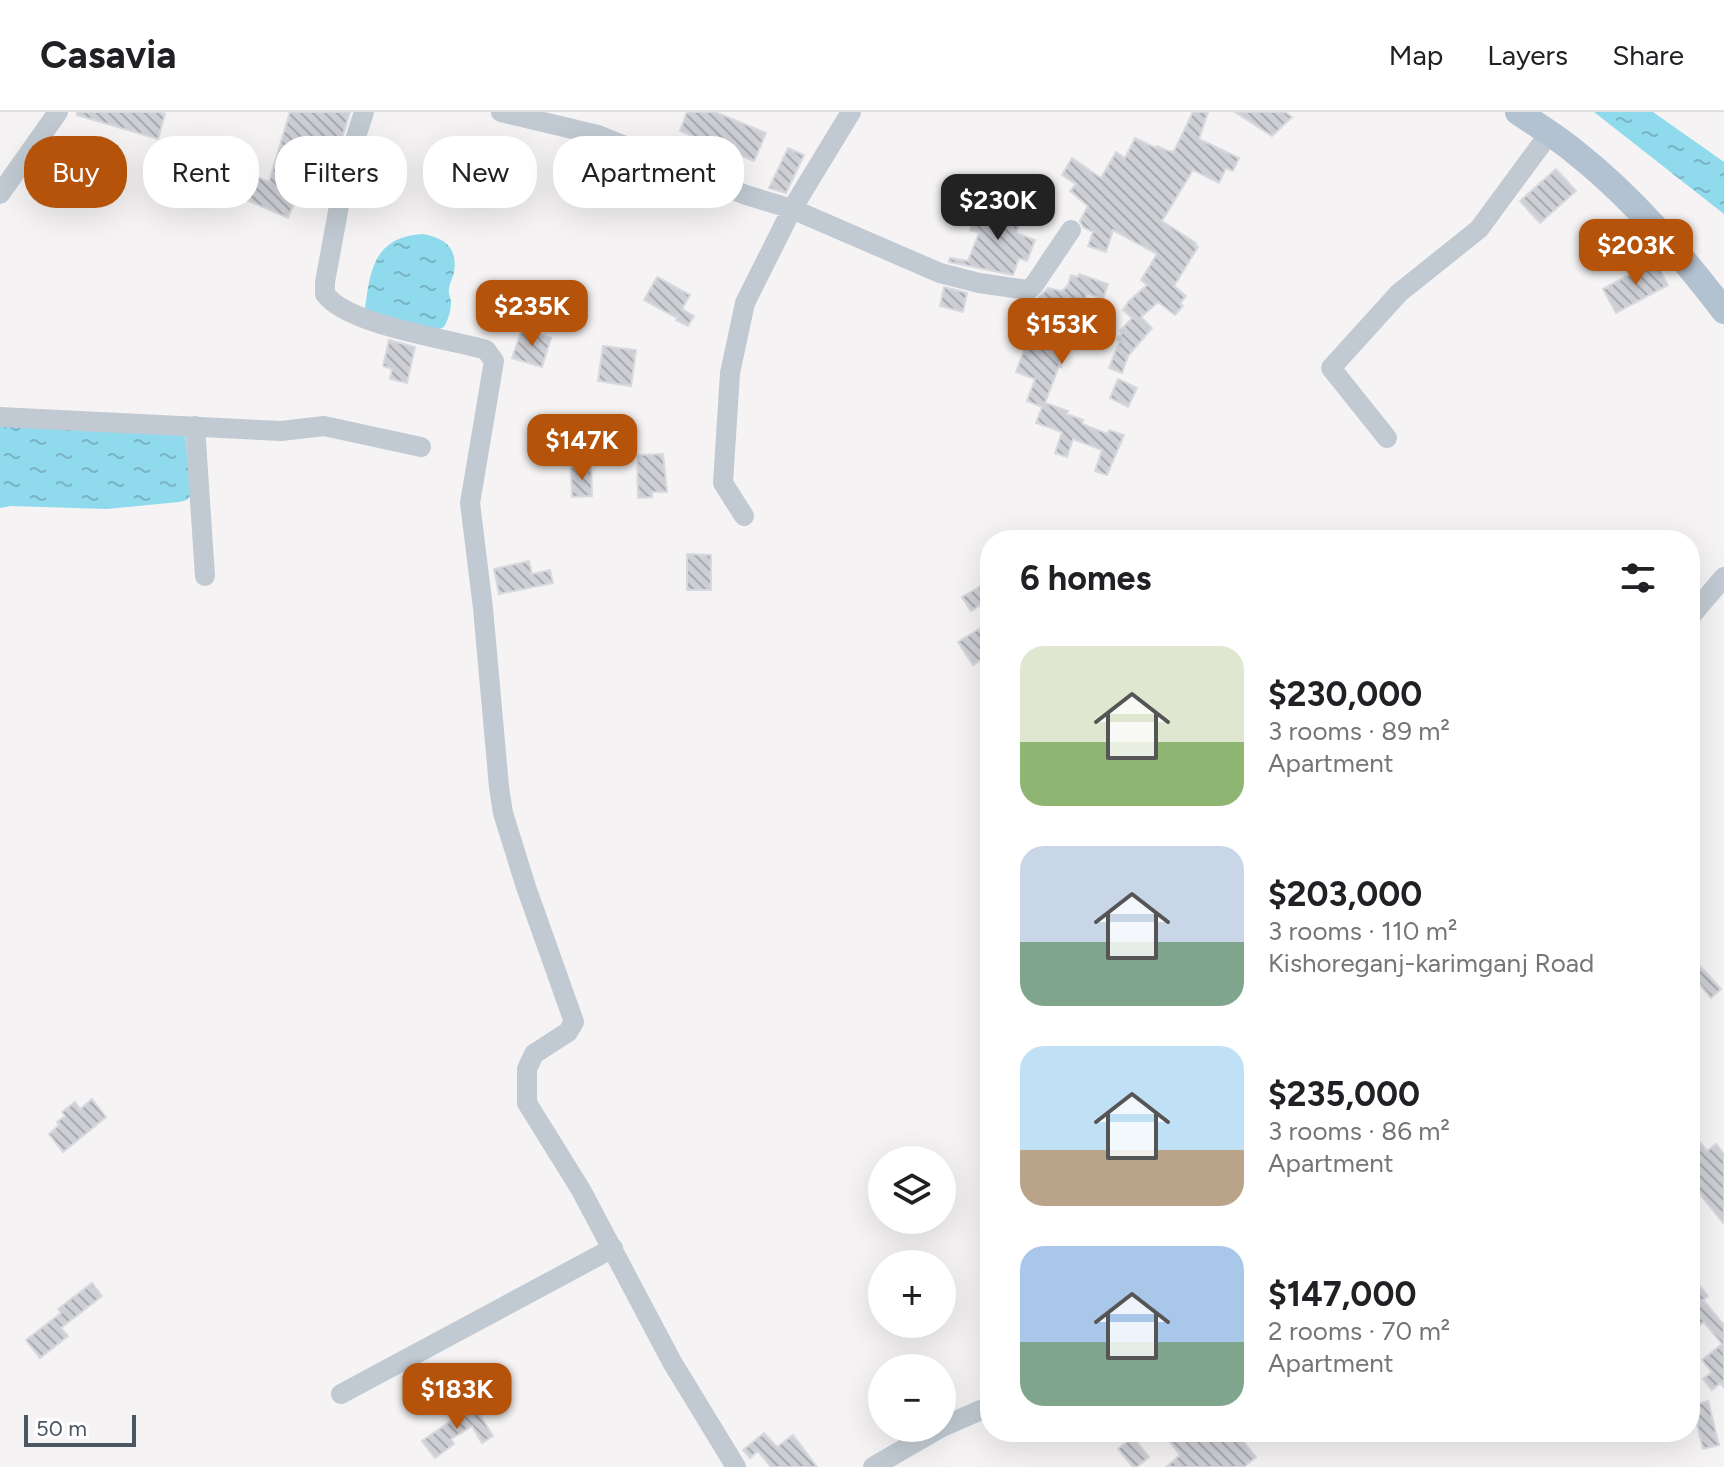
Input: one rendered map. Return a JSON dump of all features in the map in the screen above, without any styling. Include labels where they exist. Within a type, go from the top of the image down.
[{"type":"main road","points":[[1518,112],[1574,151],[1638,208],[1724,311]]},
{"type":"street","points":[[0,194],[58,112]]},
{"type":"street","points":[[364,112],[346,168],[325,294],[340,308],[433,339],[486,350],[494,361],[470,503],[499,787],[503,813],[521,872],[574,1022],[568,1032],[534,1054],[527,1069],[527,1103],[581,1190],[672,1362],[736,1467]]},
{"type":"street","points":[[501,112],[598,135],[746,195],[792,209],[940,273],[1024,291],[1034,285],[1071,230]]},
{"type":"street","points":[[744,516],[723,483],[730,373],[745,303],[792,209],[851,112]]},
{"type":"street","points":[[1387,438],[1331,368],[1399,293],[1479,229],[1549,134]]},
{"type":"street","points":[[0,417],[281,431],[324,426],[421,447]]},
{"type":"street","points":[[195,426],[205,576]]},
{"type":"street","points":[[1700,605],[1724,577]]},
{"type":"street","points":[[341,1394],[613,1248]]},
{"type":"street","points":[[956,1421],[980,1410]]},
{"type":"street","points":[[873,1467],[917,1442]]},
{"type":"water","points":[[1594,112],[1653,112],[1724,162],[1724,214]]},
{"type":"water","points":[[423,234],[444,241],[452,250],[455,264],[449,292],[450,312],[444,327],[435,331],[365,309],[369,280],[378,257],[394,241]]},
{"type":"water","points":[[0,421],[185,433],[191,495],[179,502],[107,509],[0,508]]},
{"type":"building","points":[[77,112],[165,114],[159,136],[148,136],[77,115]]},
{"type":"building","points":[[290,112],[350,112],[343,136],[283,136]]},
{"type":"building","points":[[687,112],[715,112],[766,133],[754,161],[744,157],[744,136],[692,136],[680,131]]},
{"type":"building","points":[[1193,112],[1208,112],[1199,139],[1239,158],[1233,171],[1226,168],[1219,183],[1193,170],[1162,221],[1198,247],[1174,286],[1186,296],[1180,303],[1183,306],[1175,315],[1158,302],[1141,317],[1152,328],[1128,356],[1122,373],[1109,368],[1119,342],[1117,339],[1122,333],[1120,331],[1132,318],[1123,310],[1147,285],[1141,280],[1157,254],[1113,230],[1106,252],[1088,246],[1093,232],[1083,227],[1080,221],[1088,206],[1070,191],[1076,184],[1062,175],[1072,158],[1101,178],[1116,152],[1125,158],[1135,138],[1156,148],[1174,151]]},
{"type":"building","points":[[1235,112],[1285,112],[1292,117],[1272,136]]},
{"type":"building","points":[[788,148],[804,155],[786,193],[769,188]]},
{"type":"building","points":[[275,162],[275,208],[292,208],[288,218],[259,205],[259,178],[269,182]]},
{"type":"building","points":[[1556,169],[1576,191],[1540,223],[1520,201]]},
{"type":"building","points":[[998,204],[1024,212],[1016,233],[1035,240],[1027,261],[1019,258],[1013,275],[949,262],[950,258],[968,261],[979,233],[970,230],[977,210],[993,216]]},
{"type":"building","points":[[1655,261],[1668,285],[1616,313],[1603,289]]},
{"type":"building","points":[[1079,274],[1108,284],[1103,299],[1087,293],[1084,302],[1077,300],[1061,367],[1045,403],[1068,411],[1066,414],[1083,420],[1082,424],[1108,434],[1109,430],[1124,435],[1107,475],[1095,471],[1102,450],[1073,439],[1067,457],[1055,453],[1062,432],[1036,423],[1042,407],[1027,401],[1035,379],[1016,372],[1031,331],[1027,330],[1033,303],[1048,288],[1062,291],[1071,275],[1078,277]]},
{"type":"building","points":[[657,277],[690,295],[682,309],[694,316],[688,326],[676,320],[679,315],[677,318],[644,300]]},
{"type":"building","points":[[944,287],[967,293],[963,312],[940,306]]},
{"type":"building","points":[[522,329],[551,338],[542,367],[512,358]]},
{"type":"building","points":[[389,340],[415,347],[407,383],[390,379],[392,369],[383,366]]},
{"type":"building","points":[[603,346],[636,350],[631,386],[598,381]]},
{"type":"building","points":[[1118,379],[1137,388],[1128,407],[1110,398]]},
{"type":"building","points":[[663,454],[667,492],[652,492],[652,497],[638,498],[637,455]]},
{"type":"building","points":[[591,466],[592,496],[572,497],[571,467]]},
{"type":"building","points":[[687,554],[711,555],[711,590],[687,590]]},
{"type":"building","points":[[529,561],[532,574],[550,570],[553,583],[499,594],[494,569]]},
{"type":"building","points":[[980,586],[980,605],[971,611],[962,597]]},
{"type":"building","points":[[979,629],[980,660],[973,665],[958,642]]},
{"type":"building","points":[[1700,966],[1721,989],[1711,998],[1700,985]]},
{"type":"building","points":[[92,1099],[106,1117],[63,1152],[49,1134],[65,1116],[62,1112],[75,1102],[80,1109]]},
{"type":"building","points":[[1700,1142],[1707,1151],[1716,1144],[1724,1154],[1724,1224],[1700,1194]]},
{"type":"building","points":[[92,1283],[102,1296],[61,1328],[68,1336],[40,1358],[26,1340],[61,1313],[58,1309]]},
{"type":"building","points":[[1700,1286],[1708,1296],[1703,1300],[1724,1325],[1724,1387],[1720,1383],[1712,1390],[1703,1379],[1712,1372],[1702,1360],[1722,1344],[1704,1322],[1700,1325]]},
{"type":"building","points":[[1708,1401],[1719,1445],[1703,1449],[1700,1403]]},
{"type":"building","points":[[474,1405],[493,1436],[482,1443],[472,1426],[451,1439],[454,1444],[435,1458],[422,1441]]},
{"type":"building","points":[[764,1433],[777,1447],[793,1435],[817,1467],[771,1467],[758,1451],[750,1458],[743,1450]]},
{"type":"building","points":[[1127,1442],[1137,1442],[1149,1457],[1133,1467],[1118,1449]]},
{"type":"building","points":[[1170,1442],[1244,1442],[1256,1457],[1244,1467],[1166,1467],[1180,1455]]}]
